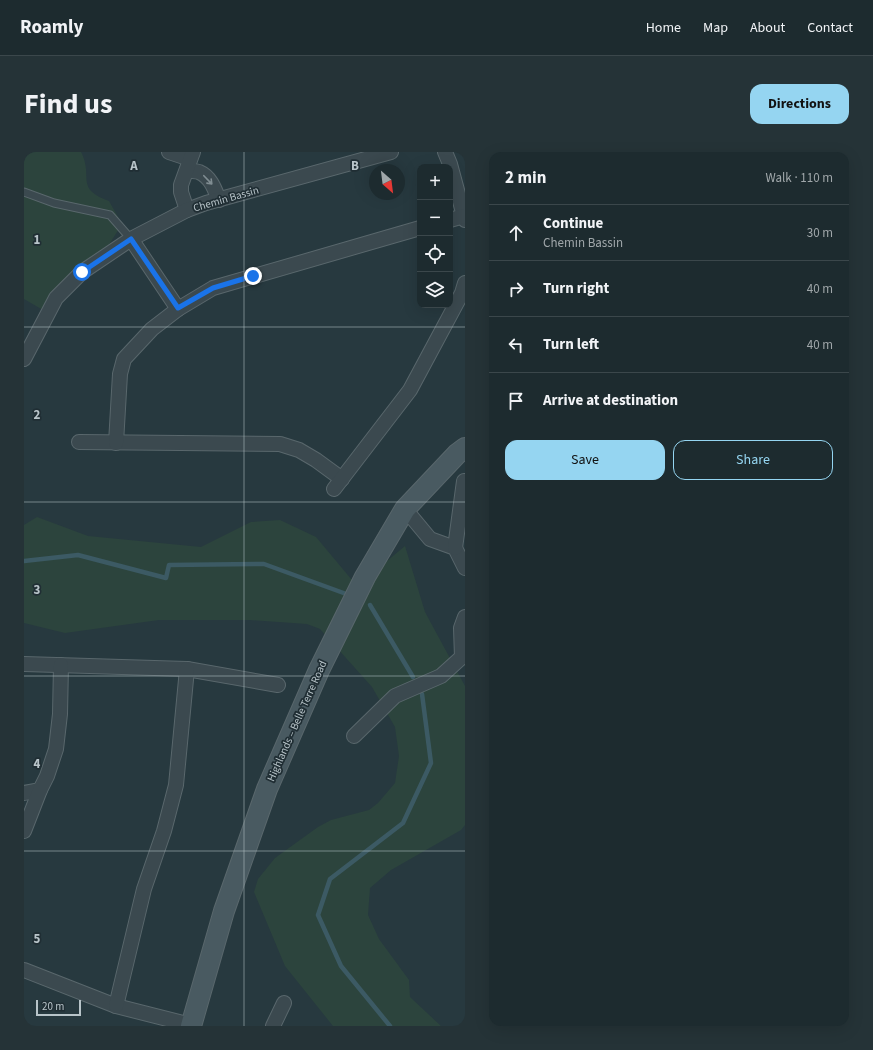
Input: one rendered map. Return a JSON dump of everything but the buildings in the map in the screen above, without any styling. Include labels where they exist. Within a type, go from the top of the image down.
[{"type":"street","points":[[169,152],[190,160],[199,172],[206,176],[213,185],[219,200]]},
{"type":"street","name":"Chemin Bassin","points":[[24,359],[56,298],[82,272],[131,239],[187,210],[391,152]]},
{"type":"street","points":[[445,152],[450,164],[464,218],[453,220]]},
{"type":"street","points":[[187,210],[181,192],[181,185],[190,160]]},
{"type":"street","points":[[116,443],[120,374],[124,359],[152,329],[178,308],[213,288],[417,229]]},
{"type":"street","points":[[131,239],[178,308]]},
{"type":"street","points":[[79,442],[280,444],[299,450],[316,460],[338,484],[410,390],[462,293],[465,283]]},
{"type":"street","name":"Highlands – Belle Terre Road","points":[[191,1026],[224,911],[267,789],[322,663],[365,577],[405,509],[457,454],[465,448]]},
{"type":"street","points":[[464,481],[455,548],[465,568]]},
{"type":"street","points":[[405,509],[430,539],[455,548]]},
{"type":"street","points":[[354,736],[396,696],[441,676],[464,660],[461,628],[465,617]]},
{"type":"street","points":[[24,664],[187,669],[278,686]]},
{"type":"street","points":[[24,831],[47,776],[56,749],[60,714],[61,665]]},
{"type":"street","points":[[116,1006],[144,889],[164,831],[176,785],[187,669]]},
{"type":"street","points":[[24,793],[40,790]]},
{"type":"street","points":[[24,970],[116,1006],[191,1026]]},
{"type":"street","points":[[273,1026],[284,1003]]},
{"type":"lane","points":[[24,192],[54,203],[110,215],[131,239]]},
{"type":"green space","points":[[24,152],[81,152],[86,168],[88,186],[98,196],[109,201],[122,224],[93,270],[43,310],[24,299]]},
{"type":"green space","points":[[37,517],[88,536],[201,547],[251,522],[280,520],[316,537],[357,586],[405,546],[425,612],[465,686],[465,825],[461,830],[391,870],[370,888],[368,915],[379,939],[409,980],[410,997],[441,1026],[333,1026],[285,966],[254,892],[258,879],[275,858],[318,827],[331,820],[369,810],[378,803],[395,783],[399,756],[395,727],[372,687],[320,629],[307,624],[249,620],[159,620],[65,633],[24,623],[24,525]]},
{"type":"waterway","points":[[24,561],[78,555],[166,578],[169,565],[264,564],[349,595]]},
{"type":"waterway","points":[[370,605],[413,677]]},
{"type":"waterway","points":[[390,1026],[341,966],[318,915],[330,879],[403,823],[431,763],[422,694]]},
{"type":"route","points":[[82,272],[131,239],[178,308],[213,288],[253,276]]}]
